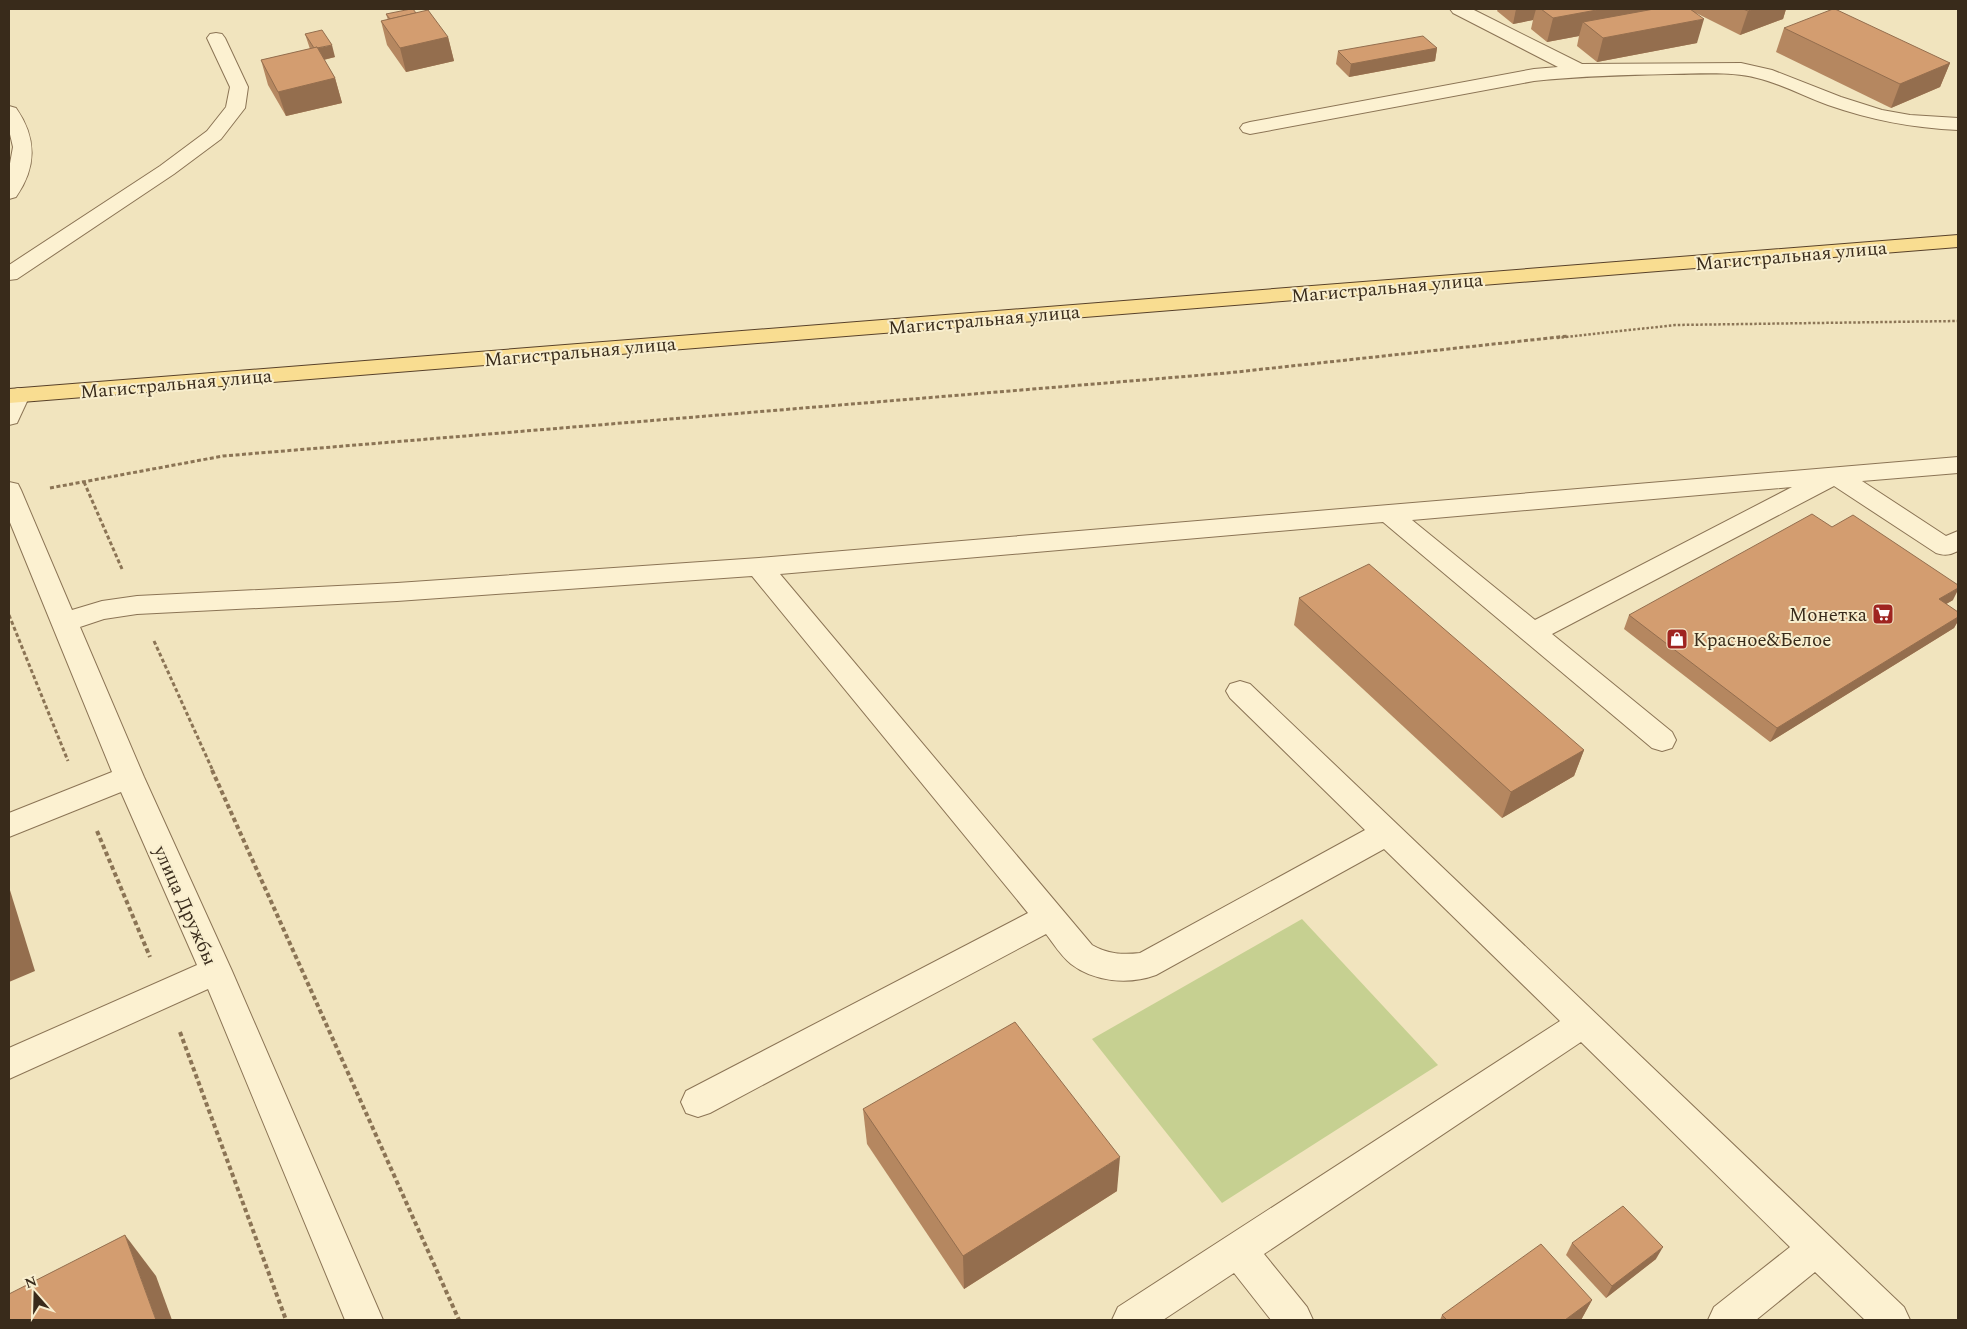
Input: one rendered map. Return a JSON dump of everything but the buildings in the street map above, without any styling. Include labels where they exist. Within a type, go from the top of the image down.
[{"type":"main road","name":"Магистральная улица","points":[[14,395],[1958,242]]},
{"type":"street","points":[[1460,9],[1579,70]]},
{"type":"street","points":[[9,274],[168,170],[214,135],[235,108],[239,87],[216,38]]},
{"type":"street","points":[[1250,128],[1534,75],[1579,70],[1710,68],[1741,69],[1765,74],[1834,101],[1878,115],[1910,121],[1958,124]]},
{"type":"street","points":[[9,112],[22,140],[22,155],[9,193]]},
{"type":"street","points":[[9,418],[14,395]]},
{"type":"street","points":[[64,622],[102,610],[137,605],[397,592],[759,567],[1958,465]]},
{"type":"street","points":[[1835,476],[1945,547],[1958,540]]},
{"type":"street","points":[[1534,632],[1835,476]]},
{"type":"street","name":"улица Дружбы","points":[[10,495],[129,777],[216,971],[364,1320]]},
{"type":"street","points":[[1390,514],[1662,740]]},
{"type":"street","points":[[759,567],[1080,954],[1097,964],[1120,969],[1145,966],[1386,832]]},
{"type":"street","points":[[1240,691],[1891,1320]]},
{"type":"street","points":[[9,825],[129,777]]},
{"type":"street","points":[[698,1102],[1049,917]]},
{"type":"street","points":[[9,1064],[216,971]]},
{"type":"street","points":[[1131,1320],[1584,1023]]},
{"type":"street","points":[[1727,1320],[1817,1248]]},
{"type":"street","points":[[1238,1250],[1294,1320]]},
{"type":"path","points":[[10,495],[223,456],[1227,373],[1675,325],[1958,321]]},
{"type":"path","points":[[84,482],[137,605],[459,1320]]},
{"type":"green space","points":[[1302,919],[1438,1065],[1222,1203],[1092,1039]]},
{"type":"place","name":"Монетка","points":[[1883,614]]},
{"type":"place","name":"Красное&Белое","points":[[1677,639]]}]
